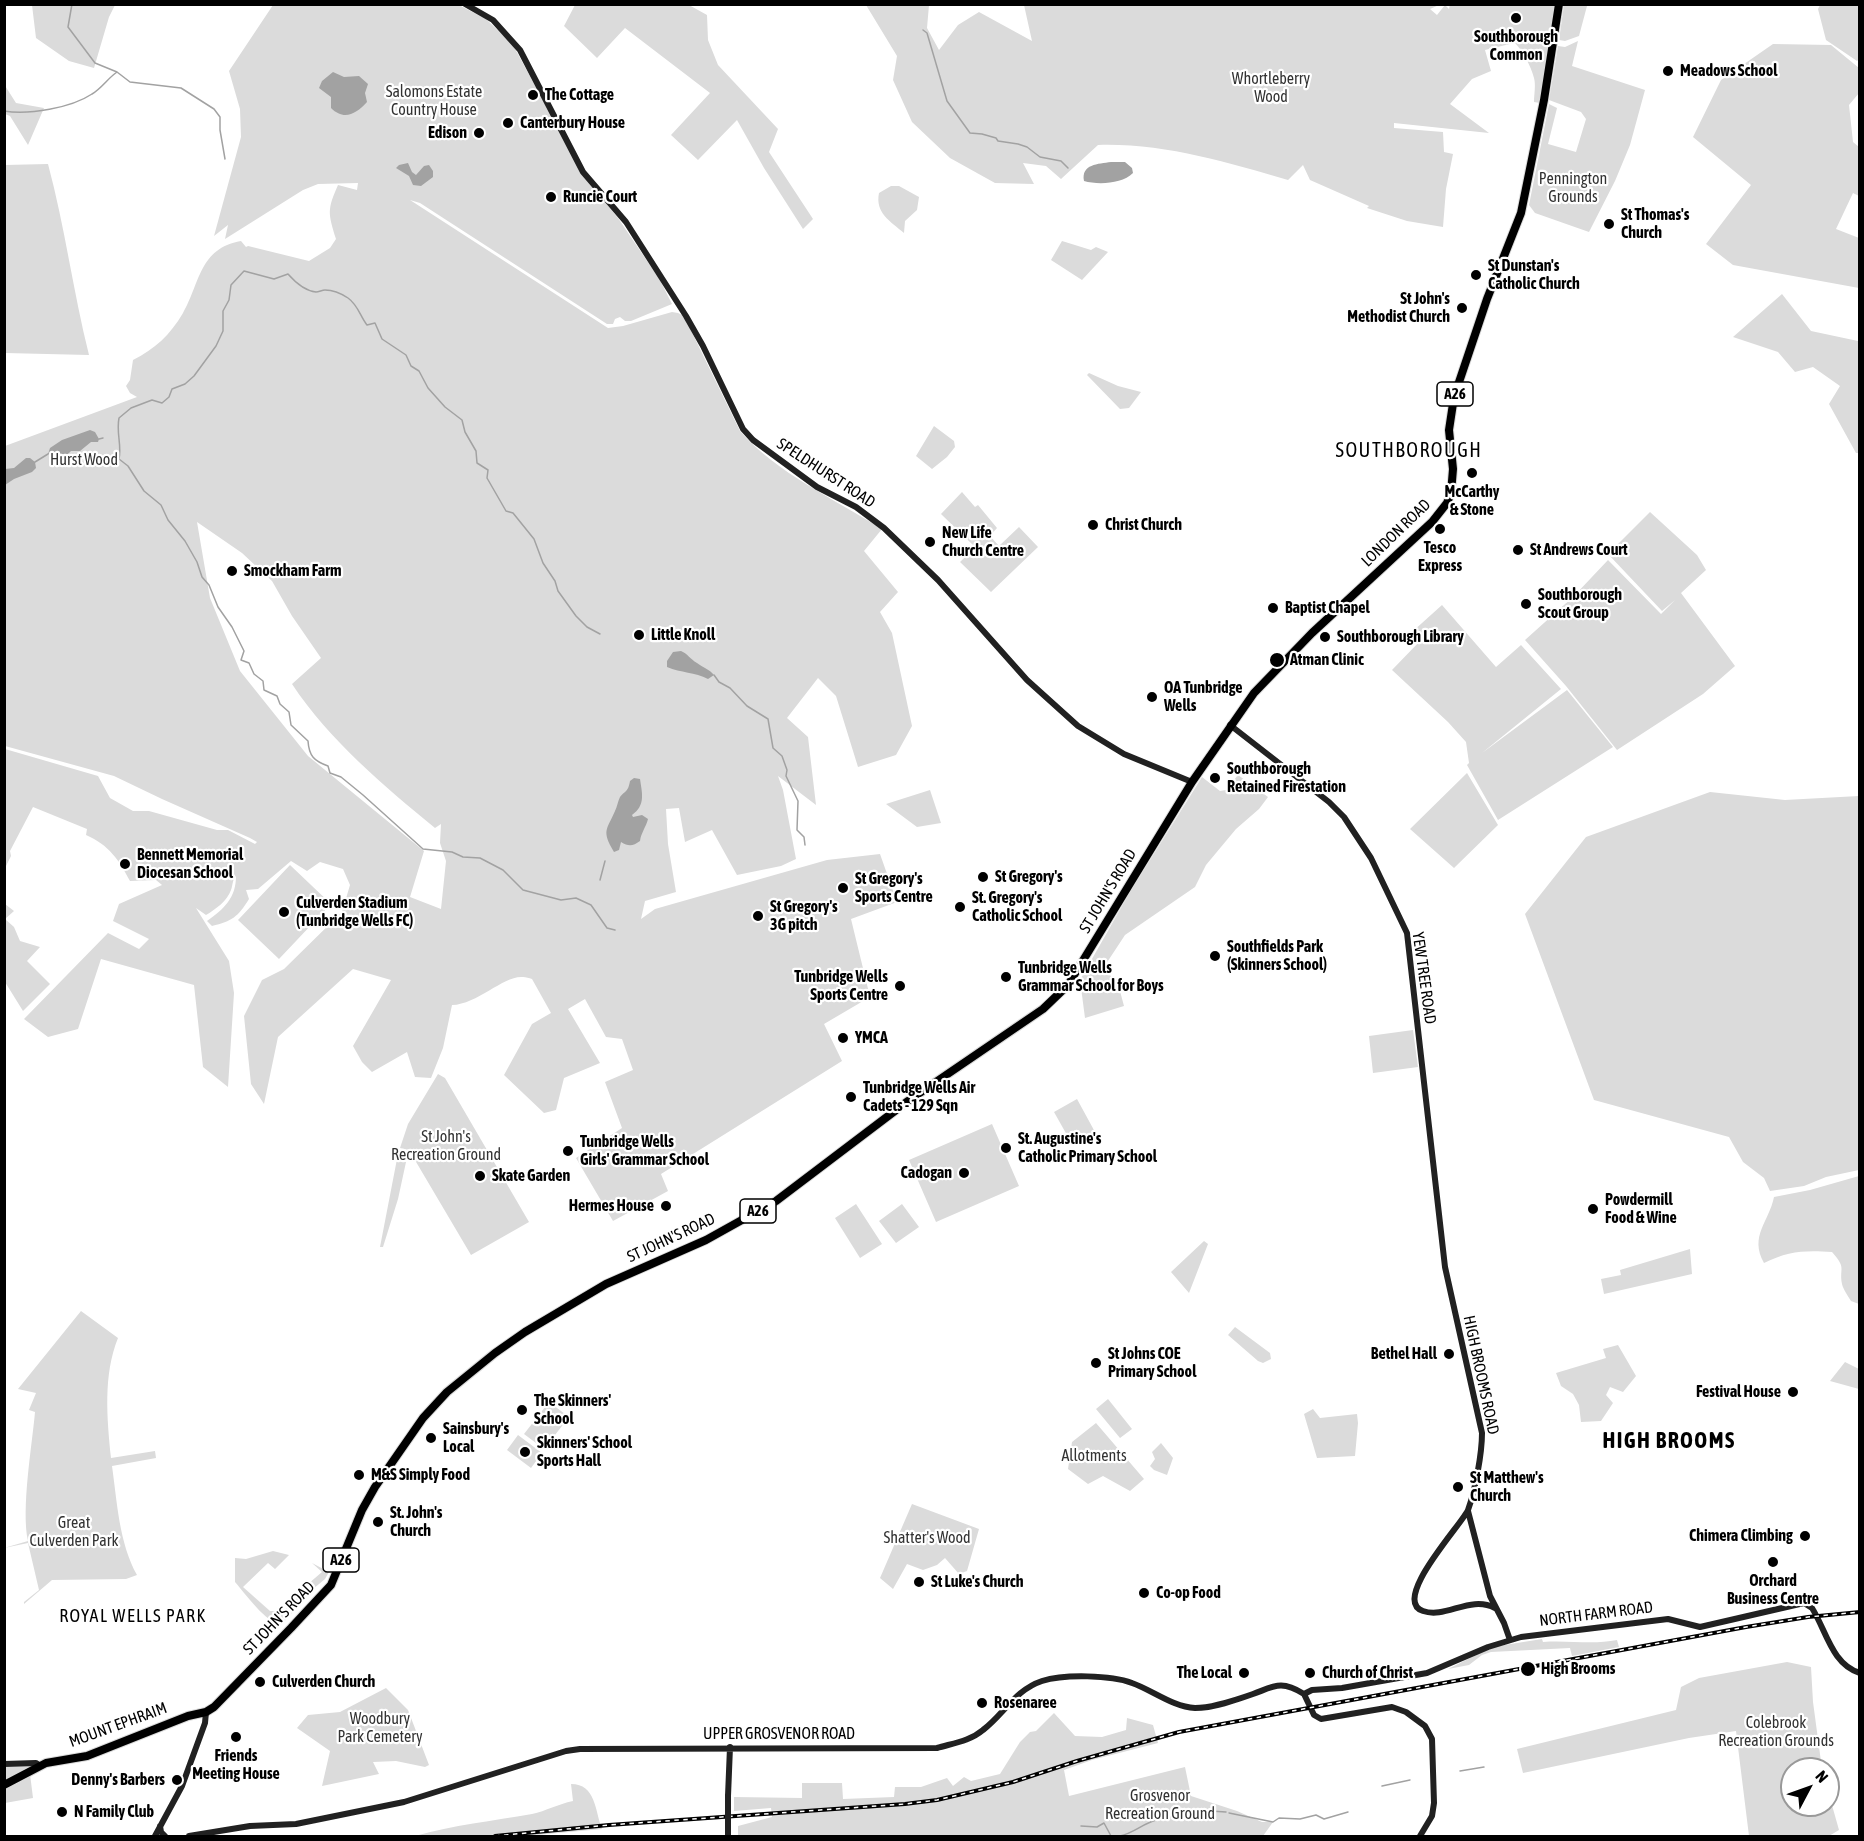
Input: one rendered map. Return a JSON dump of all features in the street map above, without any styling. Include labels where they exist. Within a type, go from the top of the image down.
[{"type":"highway","name":"LONDON ROAD","points":[[1192,782],[1254,693],[1286,659],[1432,522],[1447,503],[1453,482],[1449,430],[1454,397],[1487,299],[1521,213],[1541,117],[1559,4]]},
{"type":"highway","name":"ST JOHN'S ROAD","points":[[206,1712],[252,1668],[331,1585],[362,1510],[375,1487],[423,1418],[447,1392],[528,1330],[606,1284],[706,1239],[776,1201],[908,1101],[1051,1002],[1068,985],[1192,782]]},
{"type":"highway","name":"MOUNT EPHRAIM","points":[[40,1766],[87,1756],[196,1713],[206,1712]]},
{"type":"highway","name":"A26","points":[[4,1785],[40,1766]]},
{"type":"street","name":"SPELDHURST ROAD","points":[[465,4],[481,12],[503,30],[520,50],[584,172],[626,222],[686,316],[743,429],[753,440],[817,487],[856,507],[884,528],[938,580],[1028,680],[1078,726],[1124,754],[1192,782]]},
{"type":"street","name":"YEW TREE ROAD","points":[[1230,725],[1329,802],[1344,817],[1371,858],[1407,933],[1445,1267]]},
{"type":"street","name":"HIGH BROOMS ROAD","points":[[1445,1267],[1482,1433],[1482,1448],[1468,1511],[1434,1555],[1422,1575],[1416,1594],[1416,1605],[1420,1610],[1427,1612],[1479,1603],[1495,1608]]},
{"type":"street","points":[[1468,1511],[1490,1596],[1510,1640]]},
{"type":"street","name":"NORTH FARM ROAD","points":[[1304,1694],[1312,1690],[1342,1688],[1427,1673],[1510,1640],[1668,1619],[1700,1627],[1804,1603],[1812,1608],[1840,1660],[1853,1671],[1860,1673]]},
{"type":"street","name":"UPPER GROSVENOR ROAD","points":[[189,1836],[250,1826],[296,1824],[404,1802],[566,1751],[588,1748],[937,1748],[969,1740],[983,1730],[1026,1688],[1044,1680],[1082,1677],[1113,1678],[1133,1683],[1156,1695],[1192,1708],[1205,1707],[1254,1694],[1264,1688],[1279,1686],[1292,1687],[1304,1694]]},
{"type":"street","points":[[1304,1694],[1314,1715],[1321,1719],[1392,1707],[1406,1712],[1425,1726],[1432,1739],[1434,1803],[1432,1816],[1420,1836]]},
{"type":"street","points":[[156,1836],[182,1786],[205,1723],[206,1712]]},
{"type":"street","points":[[728,1836],[730,1747]]},
{"type":"street","name":"MOUNT EPHRAIM","points":[[4,1764],[36,1763],[40,1766]]},
{"type":"street","points":[[160,1825],[161,1832],[165,1836]]},
{"type":"street","points":[[223,1836],[230,1830]]},
{"type":"street","points":[[203,1833],[216,1836]]},
{"type":"green space","points":[[457,4],[486,19],[513,45],[550,113],[600,196],[618,218],[660,280],[672,304],[631,321],[625,321],[620,317],[615,319],[613,324],[607,324],[420,203],[410,200],[608,328],[672,312],[684,316],[740,431],[770,460],[882,529],[864,551],[898,592],[880,612],[892,633],[912,726],[896,755],[858,767],[836,696],[818,678],[787,718],[808,737],[816,805],[778,776],[783,790],[796,859],[781,866],[737,875],[712,830],[685,842],[679,808],[666,809],[668,844],[676,892],[645,901],[641,919],[655,909],[827,860],[880,854],[897,902],[851,919],[870,997],[824,1024],[842,1061],[661,1174],[668,1191],[613,1221],[576,1158],[622,1128],[605,1082],[633,1070],[622,1039],[606,1037],[585,999],[568,1009],[600,1063],[564,1078],[556,1110],[544,1113],[504,1075],[532,1024],[551,1013],[532,979],[524,977],[508,980],[471,1000],[452,1005],[443,1048],[431,1078],[415,1077],[407,1052],[372,1072],[362,1062],[353,1046],[391,980],[353,969],[278,1037],[264,1104],[251,1084],[244,1016],[262,980],[284,969],[342,912],[350,885],[343,869],[320,862],[307,871],[291,861],[258,889],[246,890],[249,899],[234,917],[212,926],[207,921],[228,902],[234,891],[236,876],[229,894],[217,907],[206,915],[196,908],[229,961],[234,993],[228,1087],[203,1067],[194,985],[101,959],[78,1029],[48,1037],[24,1019],[108,933],[139,949],[149,939],[113,921],[119,904],[162,885],[156,880],[130,881],[113,854],[101,843],[86,835],[87,829],[33,807],[10,851],[11,856],[5,868],[5,749],[98,776],[110,798],[133,811],[149,811],[217,830],[228,830],[255,844],[257,842],[114,776],[5,746],[5,446],[137,397],[130,393],[126,386],[130,380],[133,360],[155,346],[173,328],[189,302],[203,269],[217,251],[241,241],[246,247],[309,261],[330,248],[336,239],[330,212],[334,193],[338,185],[357,190],[358,183],[318,184],[303,190],[225,239],[228,225],[214,236],[241,137],[240,109],[229,71],[273,5]],"holes":[[[197,522],[242,553],[272,581],[292,616],[321,658],[292,684],[307,705],[340,743],[377,779],[435,828],[441,824],[440,843],[446,861],[441,909],[410,897],[424,851],[308,756],[240,671],[210,598]]]},
{"type":"green space","name":"Whortleberry Wood","points":[[1450,4],[1556,5],[1540,103],[1534,102],[1535,81],[1531,68],[1513,41],[1514,43],[1485,50],[1491,71],[1472,79],[1450,104],[1489,133],[1394,123],[1394,128],[1443,132],[1444,152],[1453,154],[1446,189],[1443,227],[1407,221],[1367,208],[1369,206],[1310,180],[1303,165],[1288,180],[1218,160],[1146,147],[1098,145],[1061,179],[1046,166],[1023,163],[1034,184],[995,183],[950,158],[912,122],[893,80],[897,56],[866,5],[929,5],[927,28],[939,50],[958,25],[979,12],[1032,41],[1024,5],[1439,5],[1430,9],[1437,15],[1445,5],[1449,9]]},
{"type":"green space","points":[[32,5],[115,5],[109,17],[94,68],[69,61],[36,38]]},
{"type":"green space","points":[[575,5],[689,5],[707,15],[708,40],[718,65],[778,129],[769,152],[813,219],[803,229],[737,120],[698,160],[671,135],[710,93],[625,28],[597,58],[564,26]]},
{"type":"green space","points":[[1564,5],[1587,6],[1579,36],[1565,41],[1559,40]]},
{"type":"green space","points":[[1820,5],[1859,5],[1860,58],[1857,61],[1826,40],[1818,9]]},
{"type":"green space","name":"Pennington Grounds","points":[[1578,41],[1572,66],[1645,90],[1630,145],[1589,232],[1535,213],[1529,205],[1549,104],[1557,108],[1548,144],[1576,152],[1586,119],[1581,112],[1549,100],[1558,46],[1565,47]]},
{"type":"green space","points":[[1773,44],[1831,45],[1859,68],[1859,93],[1849,105],[1853,142],[1859,147],[1859,196],[1853,193],[1836,229],[1859,238],[1859,288],[1733,265],[1706,244],[1751,185],[1693,137],[1721,80]]},
{"type":"green space","points":[[4,84],[16,103],[44,108],[28,145],[10,116],[5,114]]},
{"type":"green space","points":[[48,164],[89,355],[5,353],[5,165]]},
{"type":"green space","points":[[891,186],[899,186],[919,197],[917,210],[905,221],[904,233],[885,216],[879,206],[879,193]]},
{"type":"green space","points":[[1062,241],[1091,250],[1096,247],[1108,252],[1082,280],[1051,260]]},
{"type":"green space","points":[[1782,294],[1811,331],[1858,341],[1859,337],[1859,453],[1856,453],[1829,404],[1840,386],[1813,367],[1795,372],[1778,352],[1733,337]]},
{"type":"green space","points":[[1089,373],[1118,386],[1141,392],[1129,408],[1120,409],[1087,375]]},
{"type":"green space","points":[[934,426],[954,441],[955,447],[932,469],[916,456]]},
{"type":"green space","points":[[962,492],[975,507],[978,505],[997,528],[990,536],[999,546],[1019,527],[1038,547],[991,592],[960,562],[975,547],[941,514]]},
{"type":"green space","points":[[1650,512],[1697,555],[1706,570],[1681,593],[1735,666],[1703,694],[1617,750],[1566,686],[1525,640],[1574,596],[1608,560],[1661,614],[1675,600],[1662,611],[1608,554]]},
{"type":"green space","points":[[1442,605],[1496,667],[1521,645],[1561,689],[1482,753],[1567,690],[1613,747],[1498,820],[1467,765],[1469,763],[1466,742],[1392,670],[1420,641],[1412,632]]},
{"type":"green space","points":[[1467,773],[1498,825],[1454,868],[1410,829]]},
{"type":"green space","points":[[1238,775],[1268,797],[1259,809],[1236,829],[1206,865],[1195,887],[1125,935],[1102,970],[1117,980],[1124,1006],[1085,1018],[1080,980],[1130,892],[1202,777],[1220,791],[1226,790]]},
{"type":"green space","points":[[930,790],[941,823],[917,827],[886,804]]},
{"type":"green space","points":[[1710,792],[1785,800],[1859,796],[1859,1170],[1826,1177],[1804,1186],[1770,1191],[1764,1178],[1743,1162],[1729,1137],[1594,1100],[1525,914],[1586,837]]},
{"type":"green space","name":"Culverden Stadium (Tunbridge Wells FC)","points":[[290,865],[331,904],[279,959],[238,920]]},
{"type":"green space","points":[[5,904],[14,911],[5,919]]},
{"type":"green space","points":[[5,919],[14,927],[20,941],[40,947],[27,961],[50,984],[23,1011],[5,982]]},
{"type":"green space","points":[[1413,1030],[1418,1067],[1373,1073],[1369,1036]]},
{"type":"green space","name":"St John's Recreation Ground","points":[[438,1074],[445,1078],[529,1222],[471,1255],[409,1150],[400,1148],[408,1124]]},
{"type":"green space","points":[[1077,1099],[1095,1132],[1072,1144],[1054,1112]]},
{"type":"green space","name":"Cadogan","points":[[992,1124],[1019,1186],[936,1222],[909,1160]]},
{"type":"green space","points":[[397,1159],[406,1162],[398,1199],[383,1247],[380,1247]]},
{"type":"green space","points":[[1859,1176],[1859,1304],[1851,1301],[1844,1290],[1841,1265],[1832,1252],[1797,1252],[1764,1263],[1760,1253],[1759,1237],[1774,1197],[1810,1190]]},
{"type":"green space","points":[[856,1204],[882,1244],[860,1258],[835,1218]]},
{"type":"green space","points":[[902,1204],[919,1227],[896,1243],[879,1221]]},
{"type":"green space","points":[[1204,1241],[1208,1244],[1189,1293],[1171,1272]]},
{"type":"green space","points":[[1690,1249],[1692,1274],[1604,1294],[1601,1279],[1621,1275],[1620,1270]]},
{"type":"green space","name":"Great Culverden Park","points":[[81,1311],[118,1338],[108,1382],[111,1458],[155,1451],[156,1458],[112,1466],[122,1536],[137,1575],[126,1579],[52,1580],[24,1604],[39,1590],[28,1543],[4,1548],[28,1541],[26,1495],[35,1412],[29,1410],[36,1393],[18,1389]]},
{"type":"green space","points":[[1235,1327],[1270,1353],[1271,1359],[1263,1363],[1258,1361],[1228,1335]]},
{"type":"green space","points":[[1618,1345],[1636,1376],[1623,1392],[1610,1387],[1606,1395],[1613,1403],[1601,1421],[1581,1422],[1579,1405],[1573,1394],[1561,1386],[1556,1373],[1606,1358],[1603,1349]]},
{"type":"green space","points":[[1845,1362],[1859,1369],[1859,1389],[1830,1381]]},
{"type":"green space","points":[[1108,1399],[1132,1429],[1120,1438],[1096,1409]]},
{"type":"green space","points":[[549,1402],[569,1417],[544,1449],[524,1434]]},
{"type":"green space","points":[[1313,1409],[1320,1418],[1357,1414],[1355,1456],[1317,1458],[1304,1414]]},
{"type":"green space","name":"Allotments","points":[[1096,1423],[1144,1479],[1130,1491],[1103,1476],[1088,1484],[1068,1469],[1072,1442]]},
{"type":"green space","name":"Skinners' School Sports Hall","points":[[518,1435],[542,1453],[531,1468],[507,1450]]},
{"type":"green space","points":[[1161,1443],[1173,1458],[1167,1475],[1150,1466],[1155,1459],[1152,1452]]},
{"type":"green space","name":"Shatter's Wood","points":[[912,1504],[979,1529],[967,1571],[959,1574],[945,1558],[937,1565],[923,1570],[907,1564],[893,1589],[880,1578]]},
{"type":"green space","points":[[273,1551],[289,1555],[275,1569],[268,1563],[243,1587],[270,1611],[284,1611],[300,1594],[305,1592],[308,1584],[322,1572],[312,1563],[329,1572],[282,1624],[276,1623],[263,1614],[235,1582],[235,1558],[246,1559]]},
{"type":"green space","points":[[1542,1639],[1543,1642],[1617,1640],[1619,1647],[1572,1656],[1570,1648],[1491,1652],[1482,1655],[1469,1665],[1448,1669],[1492,1647]]},
{"type":"green space","name":"Colebrook Recreation Grounds","points":[[1787,1662],[1811,1667],[1820,1757],[1780,1757],[1780,1817],[1835,1817],[1839,1830],[1829,1836],[1749,1836],[1736,1731],[1689,1738],[1523,1773],[1517,1749],[1676,1710],[1681,1687],[1699,1678]]},
{"type":"green space","name":"Woodbury Park Cemetery","points":[[386,1688],[408,1710],[429,1765],[425,1767],[396,1761],[373,1762],[379,1774],[322,1786],[330,1751],[297,1728],[308,1715],[340,1712]]},
{"type":"green space","name":"Grosvenor Recreation Ground","points":[[1054,1713],[1075,1736],[1102,1737],[1126,1730],[1127,1718],[1153,1725],[1158,1743],[1092,1760],[1064,1770],[1069,1796],[1185,1767],[1191,1796],[1262,1822],[1273,1822],[1263,1836],[738,1836],[738,1826],[772,1817],[771,1808],[734,1811],[734,1797],[802,1798],[802,1783],[842,1783],[843,1799],[894,1797],[895,1787],[921,1787],[947,1778],[953,1786],[964,1777],[971,1781],[1000,1774],[1020,1742],[1030,1732],[1036,1731]]},
{"type":"green space","points":[[5,1766],[29,1766],[33,1798],[5,1803]]},
{"type":"green space","points":[[571,1784],[579,1785],[590,1793],[602,1829],[525,1836],[415,1836],[458,1826],[532,1814],[573,1801]]},
{"type":"shaded area","points":[[333,72],[344,77],[359,76],[368,84],[365,93],[367,102],[354,113],[345,115],[336,112],[331,108],[331,97],[319,88],[322,81]]},
{"type":"shaded area","points":[[1125,162],[1132,168],[1133,173],[1110,183],[1084,181],[1085,171],[1088,168],[1096,164]]},
{"type":"shaded area","points":[[408,163],[416,175],[424,166],[429,165],[433,171],[433,177],[421,186],[413,185],[409,176],[396,168]]},
{"type":"shaded area","points":[[90,430],[95,432],[99,439],[98,442],[91,442],[80,451],[71,451],[67,455],[48,454],[50,448],[62,440]]},
{"type":"shaded area","points":[[26,458],[35,462],[36,468],[5,485],[5,469],[14,468]]},
{"type":"shaded area","points":[[681,651],[714,675],[708,679],[667,667],[667,661],[673,652]]},
{"type":"shaded area","points":[[634,778],[640,779],[642,798],[639,807],[632,815],[633,817],[642,815],[648,819],[640,841],[631,845],[621,842],[619,850],[614,852],[606,834],[607,830],[620,797]]},
{"type":"waterway","points":[[72,4],[68,27],[95,63],[117,72],[130,82],[181,88],[214,109],[220,117],[225,159]]},
{"type":"waterway","points":[[923,30],[927,33],[947,101],[970,133],[982,134],[996,138],[998,141],[1027,147],[1040,157],[1061,161],[1068,168]]},
{"type":"waterway","points":[[4,111],[25,112],[62,107],[96,92],[117,72]]},
{"type":"waterway","points":[[600,634],[587,627],[576,616],[558,591],[555,581],[543,563],[534,539],[513,513],[506,511],[487,478],[488,470],[477,463],[476,451],[465,432],[462,420],[445,407],[428,388],[419,371],[411,366],[406,355],[382,339],[375,323],[367,325],[354,304],[334,291],[308,290],[288,274],[274,279],[244,271],[231,285],[229,300],[223,311],[223,331],[216,346],[194,376],[185,384],[172,389],[169,397],[162,403],[152,400],[131,408],[119,418],[119,459],[128,466],[144,491],[161,505],[168,520],[185,541],[218,607],[232,627],[244,651],[241,660],[249,663],[254,674],[263,681],[264,690],[277,696],[280,704],[289,712],[291,725],[308,741],[313,757],[328,766],[330,773],[341,777],[363,795],[423,849],[480,858],[503,870],[523,890],[561,900],[576,898],[591,905],[607,928],[615,930]]},
{"type":"waterway","points":[[99,439],[103,438]]},
{"type":"waterway","points":[[35,462],[48,454]]},
{"type":"waterway","points":[[714,675],[747,706],[768,719],[773,748],[782,756],[787,770],[786,776],[798,801],[797,830],[804,837],[805,845]]},
{"type":"waterway","points":[[600,880],[605,861]]},
{"type":"waterway","points":[[1460,1771],[1484,1767]]},
{"type":"waterway","points":[[1382,1786],[1410,1780]]},
{"type":"waterway","points":[[1161,1819],[1176,1815],[1180,1809],[1226,1812]]},
{"type":"waterway","points":[[1229,1813],[1273,1822],[1279,1818],[1300,1819],[1316,1815],[1324,1819],[1348,1812]]},
{"type":"waterway","points":[[1120,1836],[1156,1820]]},
{"type":"waterway","points":[[1081,1826],[1097,1827],[1104,1823],[1111,1836]]},
{"type":"railway","points":[[495,1836],[937,1800],[1013,1782],[1179,1732],[1746,1627],[1808,1617],[1860,1612]]},
{"type":"place","name":"Southborough Common","points":[[1516,18]]},
{"type":"place","name":"Meadows School","points":[[1668,71]]},
{"type":"place","name":"The Cottage","points":[[533,95]]},
{"type":"place","name":"Canterbury House","points":[[508,123]]},
{"type":"place","name":"Edison","points":[[479,133]]},
{"type":"place","name":"Runcie Court","points":[[551,197]]},
{"type":"place","name":"St Thomas's Church","points":[[1609,224]]},
{"type":"place","name":"St Dunstan's Catholic Church","points":[[1476,275]]},
{"type":"place","name":"St John's Methodist Church","points":[[1462,308]]},
{"type":"place","name":"McCarthy & Stone","points":[[1472,473]]},
{"type":"place","name":"Christ Church","points":[[1093,525]]},
{"type":"place","name":"Tesco Express","points":[[1440,529]]},
{"type":"place","name":"New Life Church Centre","points":[[930,542]]},
{"type":"place","name":"St Andrews Court","points":[[1518,550]]},
{"type":"place","name":"Smockham Farm","points":[[232,571]]},
{"type":"place","name":"Southborough Scout Group","points":[[1526,604]]},
{"type":"place","name":"Baptist Chapel","points":[[1273,608]]},
{"type":"place","name":"Little Knoll","points":[[639,635]]},
{"type":"place","name":"Southborough Library","points":[[1325,637]]},
{"type":"place","name":"Atman Clinic","points":[[1277,660]]},
{"type":"place","name":"OA Tunbridge Wells","points":[[1152,697]]},
{"type":"place","name":"Southborough Retained Firestation","points":[[1215,778]]},
{"type":"place","name":"Bennett Memorial Diocesan School","points":[[125,864]]},
{"type":"place","name":"St Gregory's","points":[[983,877]]},
{"type":"place","name":"St Gregory's Sports Centre","points":[[843,888]]},
{"type":"place","name":"St. Gregory's Catholic School","points":[[960,907]]},
{"type":"place","name":"Culverden Stadium (Tunbridge Wells FC)","points":[[284,912]]},
{"type":"place","name":"St Gregory's 3G pitch","points":[[758,916]]},
{"type":"place","name":"Southfields Park (Skinners School)","points":[[1215,956]]},
{"type":"place","name":"Tunbridge Wells Grammar School for Boys","points":[[1006,977]]},
{"type":"place","name":"Tunbridge Wells Sports Centre","points":[[900,986]]},
{"type":"place","name":"YMCA","points":[[843,1038]]},
{"type":"place","name":"Tunbridge Wells Air Cadets - 129 Sqn","points":[[851,1097]]},
{"type":"place","name":"St. Augustine's Catholic Primary School","points":[[1006,1148]]},
{"type":"place","name":"Tunbridge Wells Girls' Grammar School","points":[[568,1151]]},
{"type":"place","name":"Cadogan","points":[[964,1173]]},
{"type":"place","name":"Skate Garden","points":[[480,1176]]},
{"type":"place","name":"Hermes House","points":[[666,1206]]},
{"type":"place","name":"Powdermill Food & Wine","points":[[1593,1209]]},
{"type":"place","name":"Bethel Hall","points":[[1449,1354]]},
{"type":"place","name":"St Johns COE Primary School","points":[[1096,1363]]},
{"type":"place","name":"Festival House","points":[[1793,1392]]},
{"type":"place","name":"The Skinners' School","points":[[522,1410]]},
{"type":"place","name":"Sainsbury's Local","points":[[431,1438]]},
{"type":"place","name":"Skinners' School Sports Hall","points":[[525,1452]]},
{"type":"place","name":"M&S Simply Food","points":[[359,1475]]},
{"type":"place","name":"St Matthew's Church","points":[[1458,1487]]},
{"type":"place","name":"St. John's Church","points":[[378,1522]]},
{"type":"place","name":"Chimera Climbing","points":[[1805,1536]]},
{"type":"place","name":"Orchard Business Centre","points":[[1773,1562]]},
{"type":"place","name":"St Luke's Church","points":[[919,1582]]},
{"type":"place","name":"Co-op Food","points":[[1144,1593]]},
{"type":"place","name":"High Brooms","points":[[1528,1669]]},
{"type":"place","name":"The Local","points":[[1244,1673]]},
{"type":"place","name":"Church of Christ","points":[[1310,1673]]},
{"type":"place","name":"Culverden Church","points":[[260,1682]]},
{"type":"place","name":"Rosenaree","points":[[982,1703]]},
{"type":"place","name":"Friends Meeting House","points":[[236,1737]]},
{"type":"place","name":"Denny's Barbers","points":[[177,1780]]},
{"type":"place","name":"N Family Club","points":[[62,1812]]},
{"type":"district","name":"SOUTHBOROUGH","points":[[1409,451]]},
{"type":"district","name":"HIGH BROOMS","points":[[1669,1441]]},
{"type":"district","name":"ROYAL WELLS PARK","points":[[133,1616]]},
{"type":"park label","name":"Salomons Estate Country House","points":[[434,101]]},
{"type":"park label","name":"Hurst Wood","points":[[84,460]]}]
